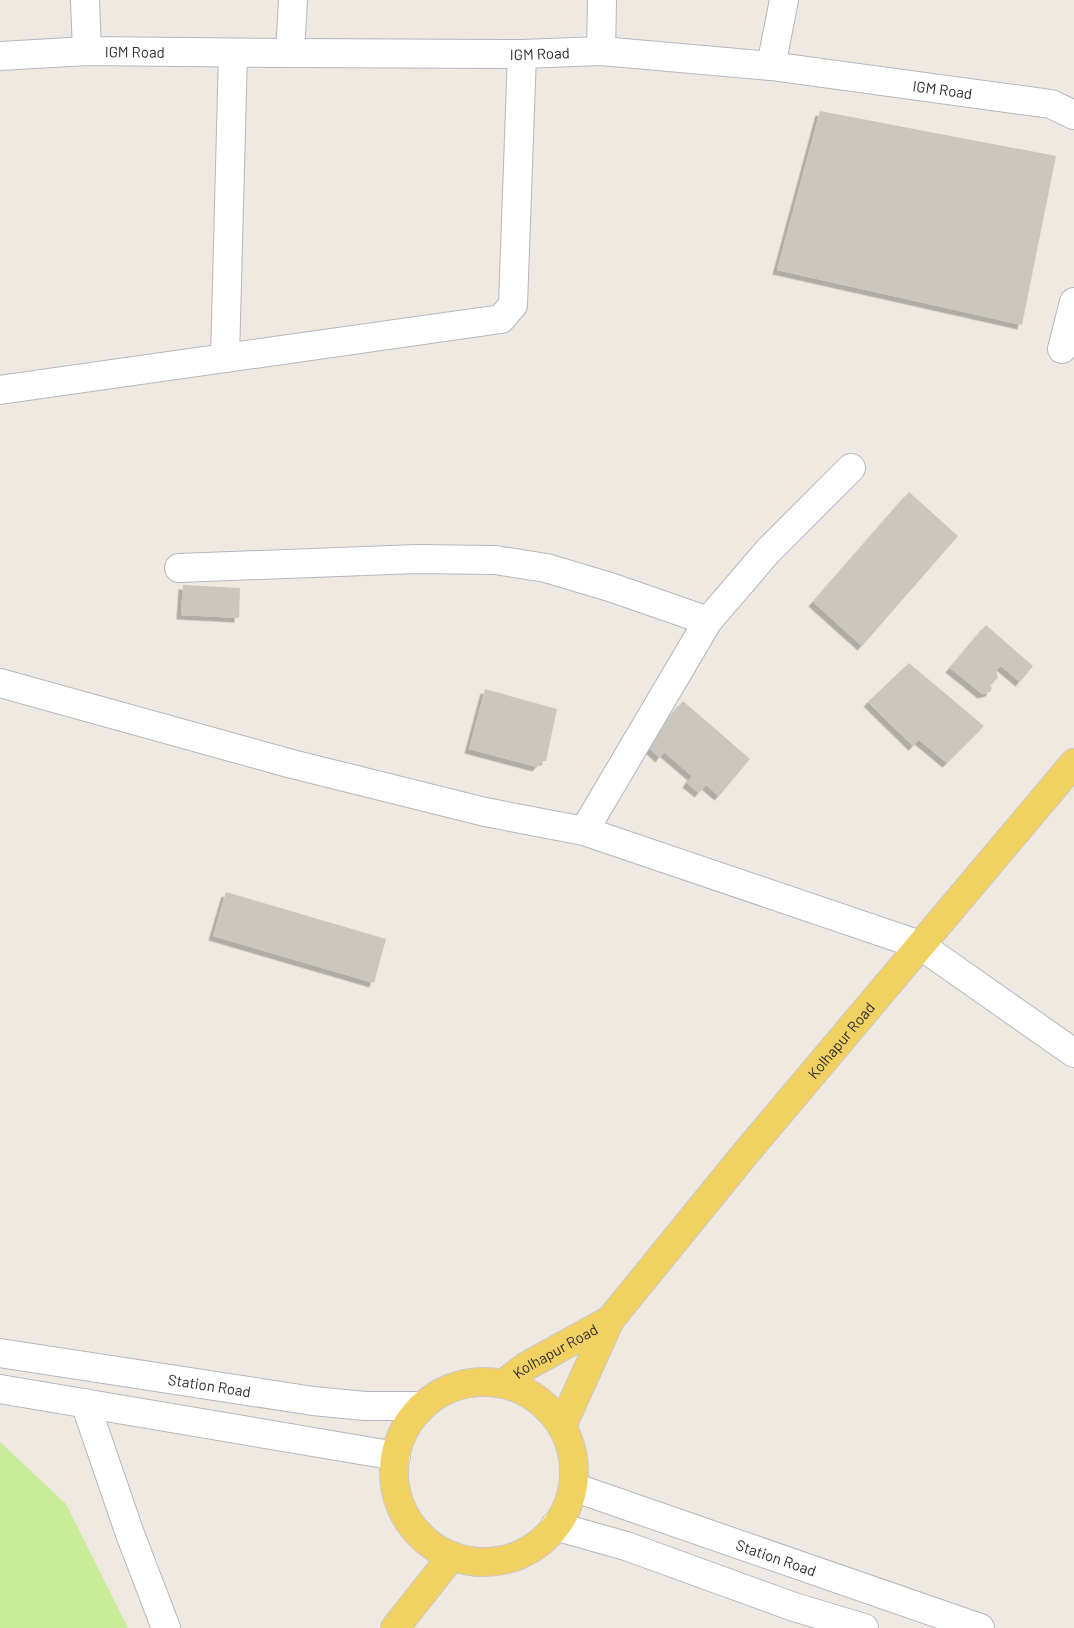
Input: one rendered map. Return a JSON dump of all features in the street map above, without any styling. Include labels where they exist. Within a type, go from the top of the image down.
[{"type":"main road","name":"Kolhapur Road","points":[[562,1426],[610,1320],[745,1154],[1074,764]]},
{"type":"main road","name":"Kolhapur Road","points":[[503,1384],[524,1367],[610,1320]]},
{"type":"main road","points":[[474,1382],[503,1384],[530,1394],[550,1408],[562,1426],[568,1440],[573,1469],[573,1487],[568,1505],[555,1526],[534,1546],[507,1559],[477,1562],[452,1556],[423,1539],[404,1516],[394,1488],[396,1456],[403,1430],[421,1406],[446,1390],[474,1382]]},
{"type":"main road","points":[[395,1628],[452,1556]]},
{"type":"street","points":[[85,0],[87,51]]},
{"type":"street","points":[[290,54],[293,0]]},
{"type":"street","points":[[601,52],[602,0]]},
{"type":"street","points":[[771,66],[784,0]]},
{"type":"street","name":"IGM Road","points":[[0,56],[87,51],[290,54],[601,52],[771,66],[1051,104],[1074,115]]},
{"type":"street","points":[[225,358],[233,52]]},
{"type":"street","points":[[0,390],[501,319],[513,306],[522,54]]},
{"type":"street","points":[[1062,349],[1074,302]]},
{"type":"street","points":[[584,831],[708,621],[768,551],[851,468]]},
{"type":"street","points":[[179,568],[417,560],[496,560],[546,568],[610,587],[708,621]]},
{"type":"street","points":[[0,683],[292,764],[485,812],[584,831],[920,945],[1074,1053]]},
{"type":"street","name":"Station Road","points":[[0,1353],[313,1401],[365,1406],[421,1406]]},
{"type":"street","points":[[0,1389],[396,1456]]},
{"type":"street","points":[[85,1403],[130,1534],[166,1628]]},
{"type":"street","name":"Station Road","points":[[573,1487],[980,1628]]},
{"type":"street","points":[[555,1526],[626,1546],[794,1607],[864,1628]]},
{"type":"green space","points":[[0,1442],[66,1504],[128,1628],[0,1628]]},
{"type":"building","points":[[820,111],[1056,156],[1022,325],[777,270]]},
{"type":"building","points":[[909,492],[958,536],[862,646],[813,602]]},
{"type":"building","points":[[183,585],[240,588],[239,618],[181,615]]},
{"type":"building","points":[[986,625],[1033,666],[1020,682],[1001,666],[996,670],[998,678],[990,685],[992,688],[990,692],[982,694],[950,668]]},
{"type":"building","points":[[909,663],[984,726],[947,763],[919,740],[913,746],[868,702]]},
{"type":"building","points":[[485,689],[557,709],[546,761],[542,761],[537,767],[469,749]]},
{"type":"building","points":[[683,701],[750,759],[719,796],[706,785],[699,793],[687,783],[692,776],[664,752],[660,758],[646,745]]},
{"type":"building","points":[[226,892],[386,939],[374,983],[213,936]]}]
